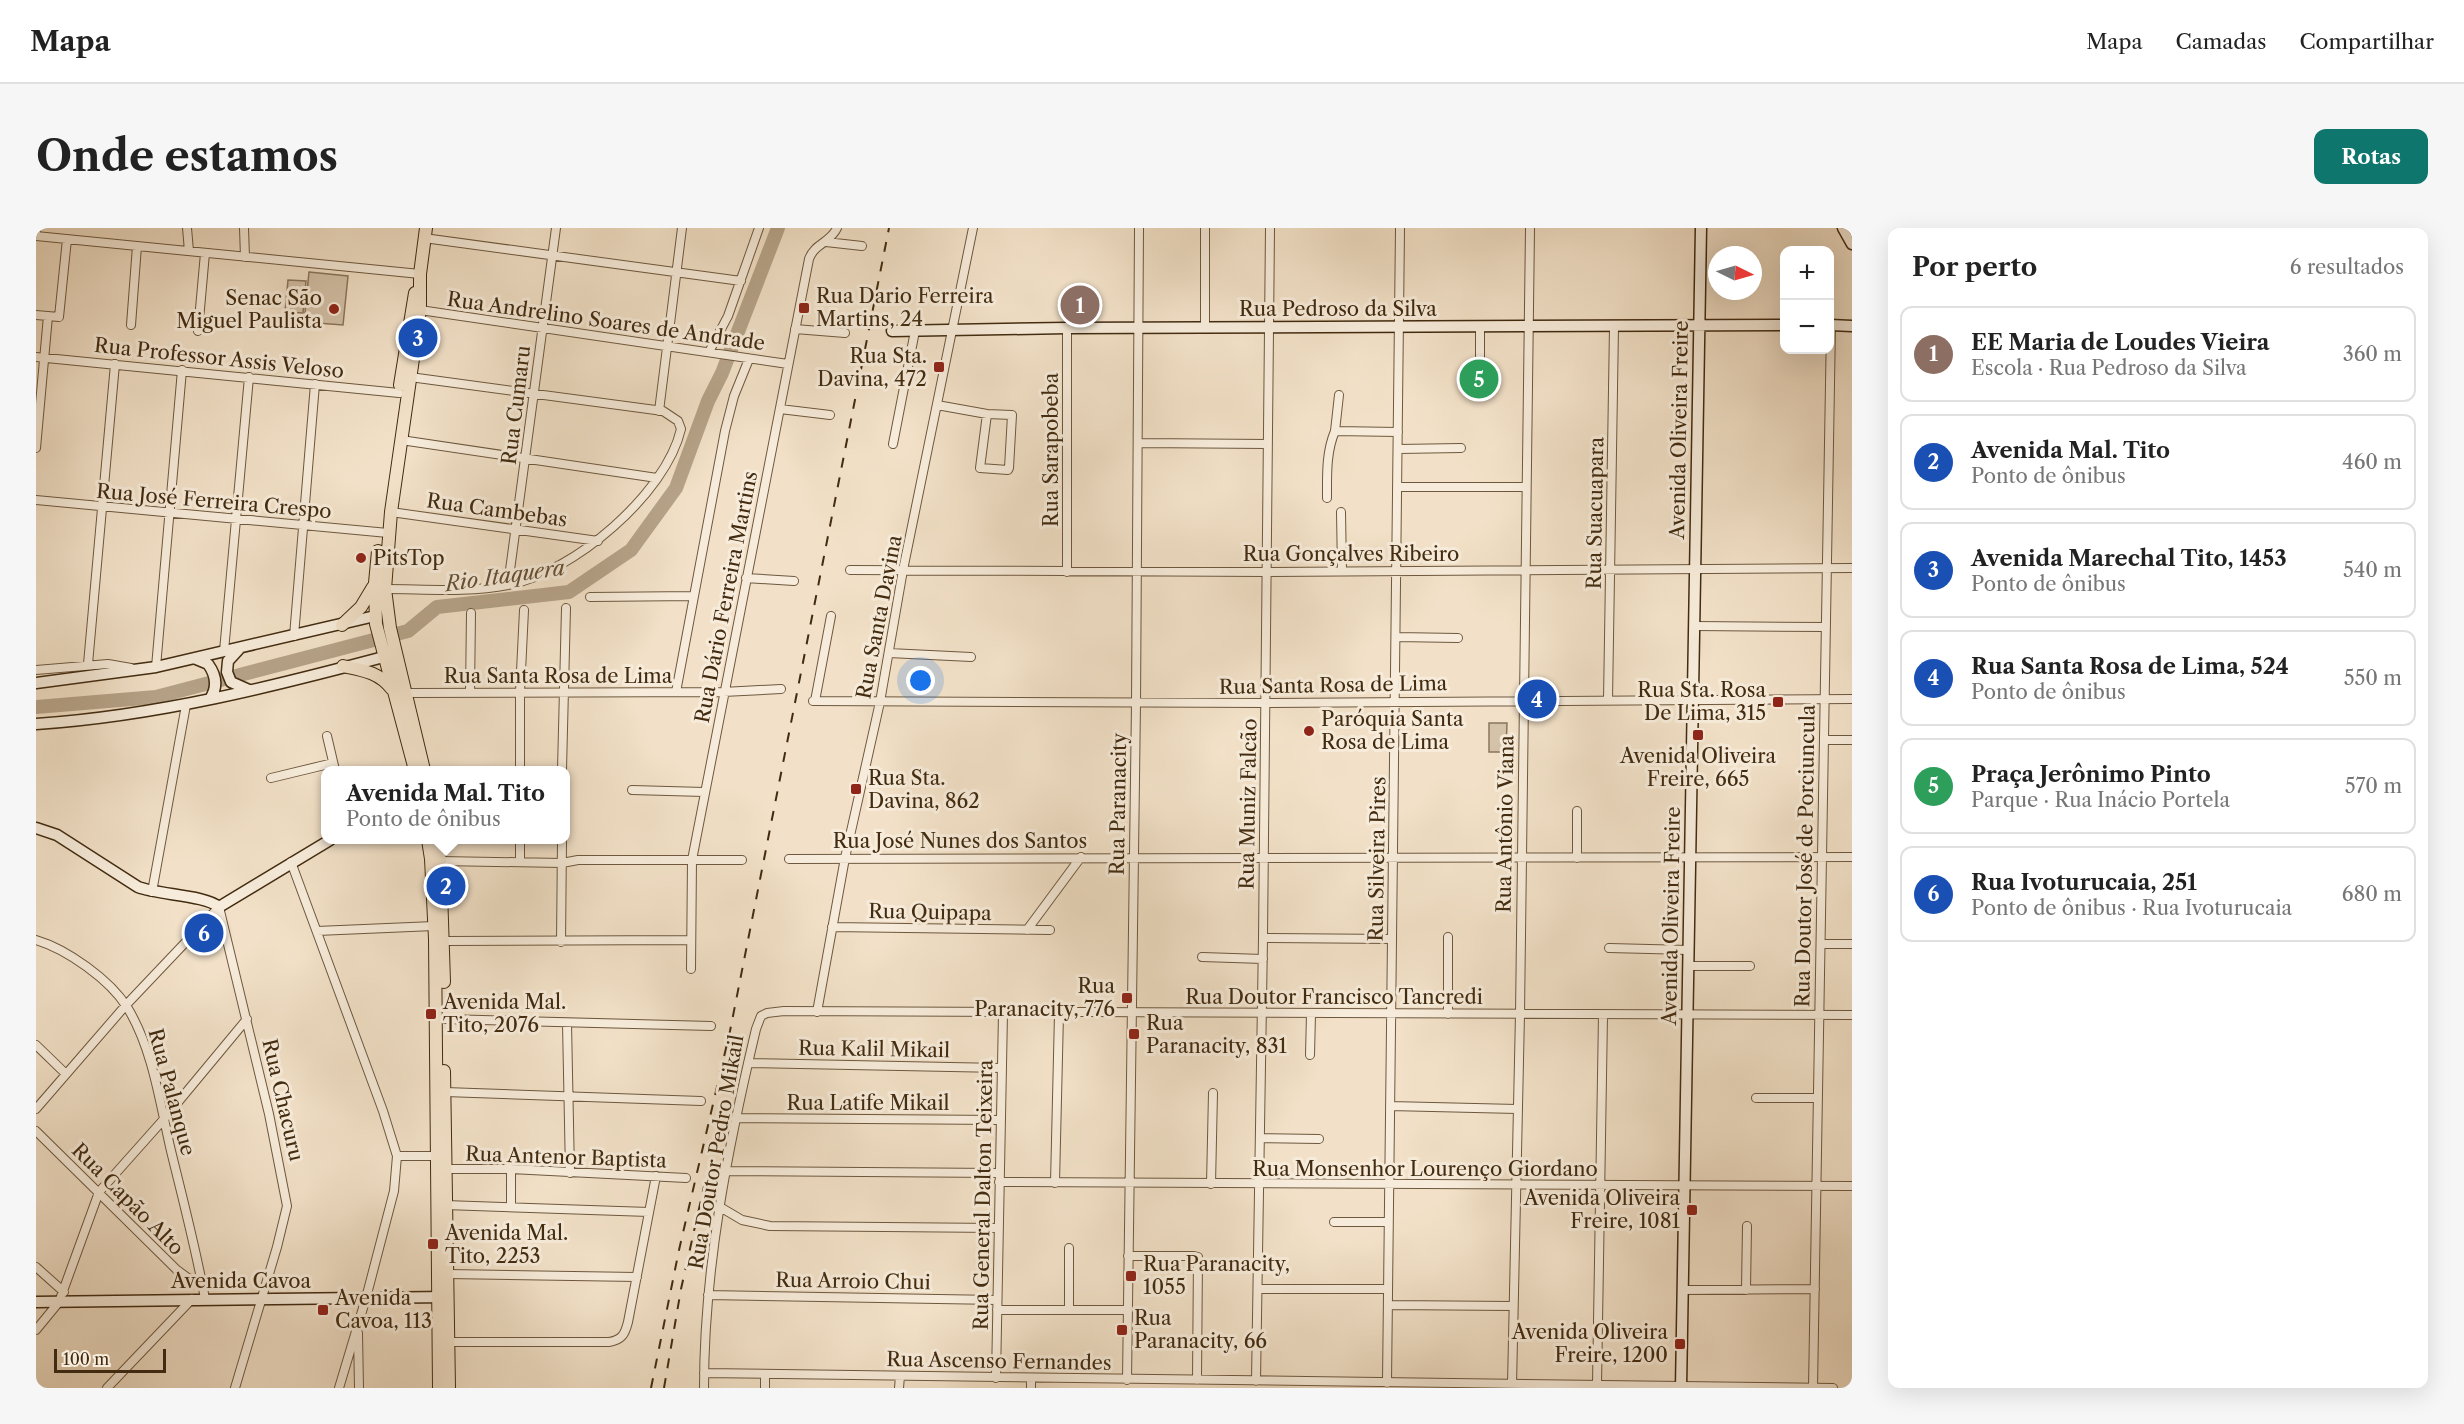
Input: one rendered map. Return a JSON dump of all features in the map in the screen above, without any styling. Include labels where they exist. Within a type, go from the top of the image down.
[{"type":"main road","points":[[384,533],[391,512],[420,310],[416,302],[425,233]]},
{"type":"main road","points":[[420,274],[411,309],[399,393],[380,586],[383,621],[389,651],[423,766]]},
{"type":"main road","points":[[399,393],[404,405],[404,417]]},
{"type":"main road","points":[[342,625],[380,586]]},
{"type":"main road","points":[[343,666],[375,674],[401,693],[414,766]]},
{"type":"main road","points":[[429,844],[434,926],[436,1156],[443,1342],[449,1388]]},
{"type":"main road","points":[[437,844],[440,861],[444,941],[447,1274],[442,1297]]},
{"type":"main road","points":[[439,1388],[443,1342]]},
{"type":"street","points":[[187,228],[189,251]]},
{"type":"street","points":[[244,228],[245,257]]},
{"type":"street","name":"Rua Cumaru","points":[[508,585],[555,228]]},
{"type":"street","points":[[659,411],[682,228]]},
{"type":"street","points":[[713,353],[759,228]]},
{"type":"street","name":"Rua Dário Ferreira Martins","points":[[691,969],[692,860],[723,692],[811,254],[815,248],[826,242],[837,228]]},
{"type":"street","name":"Rua Santa Davina","points":[[817,1012],[845,858],[880,702],[903,570],[973,228]]},
{"type":"street","name":"Rua Paranacity","points":[[1127,1380],[1136,703],[1139,228]]},
{"type":"street","points":[[1204,327],[1205,228]]},
{"type":"street","name":"Rua Muniz Falcão","points":[[1256,1381],[1268,572],[1270,228]]},
{"type":"street","name":"Rua Silveira Pires","points":[[1387,1383],[1400,228]]},
{"type":"street","name":"Rua Antônio Viana","points":[[1512,1385],[1520,1014],[1530,228]]},
{"type":"street","name":"Avenida Oliveira Freire","points":[[1682,1387],[1701,228]]},
{"type":"street","points":[[1843,228],[1852,244]]},
{"type":"street","points":[[425,233],[552,255],[741,281]]},
{"type":"street","points":[[36,234],[420,274]]},
{"type":"street","points":[[36,315],[59,317],[67,239]]},
{"type":"street","points":[[826,242],[862,246]]},
{"type":"street","points":[[131,325],[137,246]]},
{"type":"street","points":[[198,331],[205,253]]},
{"type":"street","name":"Rua Andrelino Soares de Andrade","points":[[420,310],[788,364]]},
{"type":"street","points":[[36,448],[40,357],[48,316]]},
{"type":"street","name":"Rua Pedroso da Silva","points":[[892,331],[1138,327],[1780,325]]},
{"type":"street","points":[[1834,325],[1852,326]]},
{"type":"street","points":[[1480,327],[1480,363]]},
{"type":"street","name":"Rua Suacuapara","points":[[1608,700],[1612,569],[1614,327]]},
{"type":"street","name":"Rua Sarapobeba","points":[[1067,328],[1067,572]]},
{"type":"street","points":[[795,329],[845,333]]},
{"type":"street","points":[[893,444],[915,331]]},
{"type":"street","name":"Rua Doutor José de Porciuncula","points":[[1813,1388],[1830,354]]},
{"type":"street","name":"Rua Professor Assis Veloso","points":[[40,357],[399,393]]},
{"type":"street","points":[[676,692],[727,420],[746,359]]},
{"type":"street","points":[[88,664],[114,364]]},
{"type":"street","points":[[156,667],[182,370]]},
{"type":"street","points":[[224,651],[249,377]]},
{"type":"street","points":[[380,586],[468,589],[508,585],[533,578],[554,568],[598,541],[628,513],[657,478],[681,429],[678,421],[667,413],[659,411],[410,377]]},
{"type":"street","points":[[294,636],[315,384]]},
{"type":"street","points":[[1327,498],[1329,444],[1335,431],[1339,395]]},
{"type":"street","points":[[936,405],[987,414],[1011,414],[1014,418],[1009,469],[981,470],[987,414]]},
{"type":"street","points":[[780,409],[830,415]]},
{"type":"street","points":[[1335,431],[1398,432]]},
{"type":"street","points":[[401,440],[657,478]]},
{"type":"street","points":[[1138,443],[1268,444]]},
{"type":"street","points":[[1398,449],[1461,448]]},
{"type":"street","points":[[1397,487],[1526,487]]},
{"type":"street","name":"Rua José Ferreira Crespo","points":[[36,500],[384,533]]},
{"type":"street","name":"Rua Cambebas","points":[[391,512],[598,541]]},
{"type":"street","points":[[1341,512],[1341,571]]},
{"type":"street","name":"Rua Gonçalves Ribeiro","points":[[850,570],[1268,572],[1852,568]]},
{"type":"street","points":[[746,578],[794,581]]},
{"type":"street","points":[[590,597],[694,596]]},
{"type":"street","points":[[562,766],[562,692],[566,608]]},
{"type":"street","points":[[520,766],[520,692],[524,610]]},
{"type":"street","points":[[470,693],[471,613]]},
{"type":"street","name":"Rua Santa Rosa de Lima","points":[[831,616],[814,701],[1266,703],[1852,699]]},
{"type":"street","points":[[36,683],[156,667],[342,625],[383,621]]},
{"type":"street","points":[[1694,626],[1826,627]]},
{"type":"street","points":[[1396,637],[1458,638]]},
{"type":"street","points":[[242,647],[230,657],[227,665],[231,682],[249,690]]},
{"type":"street","points":[[36,724],[94,719],[186,705],[343,666],[389,651]]},
{"type":"street","points":[[889,653],[971,657]]},
{"type":"street","points":[[196,659],[208,664],[211,668],[216,686],[210,699]]},
{"type":"street","points":[[36,670],[88,664],[108,664],[139,669]]},
{"type":"street","name":"Rua Santa Rosa de Lima","points":[[401,693],[723,692],[781,689]]},
{"type":"street","points":[[152,892],[186,705]]},
{"type":"street","points":[[327,736],[334,766]]},
{"type":"street","points":[[1824,740],[1852,740]]},
{"type":"street","points":[[271,778],[321,769]]},
{"type":"street","points":[[632,790],[704,792]]},
{"type":"street","points":[[1577,811],[1577,858]]},
{"type":"street","points":[[36,828],[57,835],[124,880],[152,892],[208,901],[219,907]]},
{"type":"street","points":[[36,1108],[126,1005],[219,907],[323,844]]},
{"type":"street","points":[[520,844],[520,861]]},
{"type":"street","points":[[561,942],[562,844]]},
{"type":"street","points":[[1027,930],[1081,857]]},
{"type":"street","name":"Rua José Nunes dos Santos","points":[[789,859],[1852,857]]},
{"type":"street","points":[[440,861],[562,863],[578,860],[742,860]]},
{"type":"street","points":[[291,862],[397,1156],[393,1191],[366,1298],[339,1388]]},
{"type":"street","name":"Rua Chacuru","points":[[219,907],[248,1018],[282,1170],[286,1206],[277,1247],[235,1388]]},
{"type":"street","points":[[317,931],[434,926]]},
{"type":"street","name":"Rua Quipapa","points":[[832,927],[1050,930]]},
{"type":"street","points":[[1448,937],[1448,1014]]},
{"type":"street","points":[[1263,938],[1392,939]]},
{"type":"street","points":[[444,941],[690,940]]},
{"type":"street","name":"Rua Palanque","points":[[38,944],[86,966],[126,1005],[136,1025],[147,1055],[164,1119],[205,1299]]},
{"type":"street","points":[[1821,944],[1852,944]]},
{"type":"street","points":[[1609,948],[1689,950]]},
{"type":"street","points":[[1202,957],[1263,959]]},
{"type":"street","points":[[1688,966],[1750,966]]},
{"type":"street","name":"Rua Doutor Pedro Mikail","points":[[704,1388],[708,1295],[720,1207],[736,1118],[761,1016],[774,1012],[817,1012]]},
{"type":"street","name":"Rua Doutor Francisco Tancredi","points":[[817,1012],[1852,1015]]},
{"type":"street","name":"Rua General Dalton Teixeira","points":[[996,1378],[1003,1013]]},
{"type":"street","points":[[1055,1183],[1059,1014]]},
{"type":"street","points":[[1310,1054],[1311,1014]]},
{"type":"street","points":[[1597,1385],[1603,1015]]},
{"type":"street","points":[[36,1330],[61,1297],[99,1192],[164,1119],[248,1018]]},
{"type":"street","points":[[444,1019],[711,1026]]},
{"type":"street","points":[[567,1023],[570,1173]]},
{"type":"street","points":[[36,1045],[66,1074]]},
{"type":"street","name":"Rua Kalil Mikail","points":[[748,1063],[1001,1068]]},
{"type":"street","points":[[445,1092],[701,1101]]},
{"type":"street","points":[[1211,1184],[1213,1093]]},
{"type":"street","points":[[1756,1098],[1818,1098]]},
{"type":"street","points":[[1390,1106],[1517,1109]]},
{"type":"street","name":"Rua Latife Mikail","points":[[736,1118],[1000,1120]]},
{"type":"street","name":"Rua Capão Alto","points":[[36,1131],[177,1270],[188,1278],[202,1282]]},
{"type":"street","points":[[1260,1138],[1319,1139]]},
{"type":"street","points":[[397,1156],[436,1156]]},
{"type":"street","name":"Rua Antenor Baptista","points":[[445,1169],[511,1169],[686,1178]]},
{"type":"street","points":[[511,1169],[511,1207]]},
{"type":"street","points":[[726,1171],[999,1173]]},
{"type":"street","points":[[443,1342],[615,1341],[622,1337],[626,1331],[656,1176]]},
{"type":"street","name":"Rua Monsenhor Lourenço Giordano","points":[[999,1182],[1129,1185],[1852,1186]]},
{"type":"street","points":[[445,1204],[649,1212]]},
{"type":"street","points":[[720,1207],[749,1223],[770,1226],[998,1228]]},
{"type":"street","points":[[1334,1222],[1388,1222]]},
{"type":"street","points":[[1746,1290],[1747,1226]]},
{"type":"street","points":[[1069,1248],[1069,1310]]},
{"type":"street","points":[[1128,1256],[1199,1258],[1197,1380]]},
{"type":"street","points":[[36,1267],[61,1297]]},
{"type":"street","points":[[447,1274],[637,1277]]},
{"type":"street","points":[[1258,1289],[1388,1289]]},
{"type":"street","points":[[1683,1290],[1815,1289]]},
{"type":"street","name":"Rua Arroio Chui","points":[[708,1295],[997,1300]]},
{"type":"street","name":"Avenida Cavoa","points":[[36,1302],[61,1297],[260,1300],[442,1297]]},
{"type":"street","points":[[107,1388],[192,1299]]},
{"type":"street","points":[[1388,1305],[1512,1306]]},
{"type":"street","points":[[997,1310],[1128,1310]]},
{"type":"street","points":[[358,1325],[359,1388]]},
{"type":"street","name":"Rua Ascenso Fernandes","points":[[704,1372],[1031,1378],[1096,1384],[1127,1380],[1159,1384],[1197,1380],[1230,1384],[1256,1381],[1290,1385],[1387,1383],[1416,1386],[1597,1385],[1833,1388]]},
{"type":"street","points":[[765,1374],[765,1388]]},
{"type":"street","points":[[899,1388],[900,1376]]},
{"type":"street","points":[[1031,1378],[1031,1388]]},
{"type":"shaded area","points":[[309,272],[348,276],[343,325],[304,322]]},
{"type":"shaded area","points":[[288,280],[306,281],[303,313],[285,312]]},
{"type":"shaded area","points":[[1478,365],[1484,366],[1484,388],[1473,388],[1474,370]]},
{"type":"shaded area","points":[[1489,723],[1507,723],[1506,752],[1489,752]]},
{"type":"waterway","name":"Rio Itaquera","points":[[36,707],[156,697],[408,631],[437,607],[569,592],[631,550],[676,488],[708,401],[722,373],[778,228]]},
{"type":"railway","points":[[651,1388],[679,1250],[730,1031],[889,228]]},
{"type":"railway","points":[[664,1388],[681,1289],[707,1173]]},
{"type":"place","name":"EE Maria de Loudes Vieira","points":[[1080,305]]},
{"type":"place","name":"Rua Dario Ferreira Martins, 24","points":[[804,308]]},
{"type":"place","name":"Senac São Miguel Paulista","points":[[334,309]]},
{"type":"place","name":"Avenida Marechal Tito, 1453","points":[[418,338]]},
{"type":"place","name":"Rua Sta. Davina, 472","points":[[939,367]]},
{"type":"place","name":"Praça Jerônimo Pinto","points":[[1479,379]]},
{"type":"place","name":"PitsTop","points":[[361,558]]},
{"type":"place","name":"Rua Santa Rosa de Lima, 524","points":[[1537,699]]},
{"type":"place","name":"Rua Sta. Rosa De Lima, 315","points":[[1778,702]]},
{"type":"place","name":"Paróquia Santa Rosa de Lima","points":[[1309,731]]},
{"type":"place","name":"Avenida Oliveira Freire, 665","points":[[1698,735]]},
{"type":"place","name":"Rua Sta. Davina, 862","points":[[856,789]]},
{"type":"place","name":"Avenida Mal. Tito","points":[[446,886]]},
{"type":"place","name":"Rua Ivoturucaia, 251","points":[[204,933]]},
{"type":"place","name":"Rua Paranacity, 776","points":[[1127,998]]},
{"type":"place","name":"Avenida Mal. Tito, 2076","points":[[431,1014]]},
{"type":"place","name":"Rua Paranacity, 831","points":[[1134,1034]]},
{"type":"place","name":"Avenida Oliveira Freire, 1081","points":[[1692,1210]]},
{"type":"place","name":"Avenida Mal. Tito, 2253","points":[[433,1244]]},
{"type":"place","name":"Rua Paranacity, 1055","points":[[1131,1276]]},
{"type":"place","name":"Avenida Cavoa, 113","points":[[323,1310]]},
{"type":"place","name":"Rua Paranacity, 66","points":[[1122,1330]]},
{"type":"place","name":"Avenida Oliveira Freire, 1200","points":[[1680,1344]]}]
